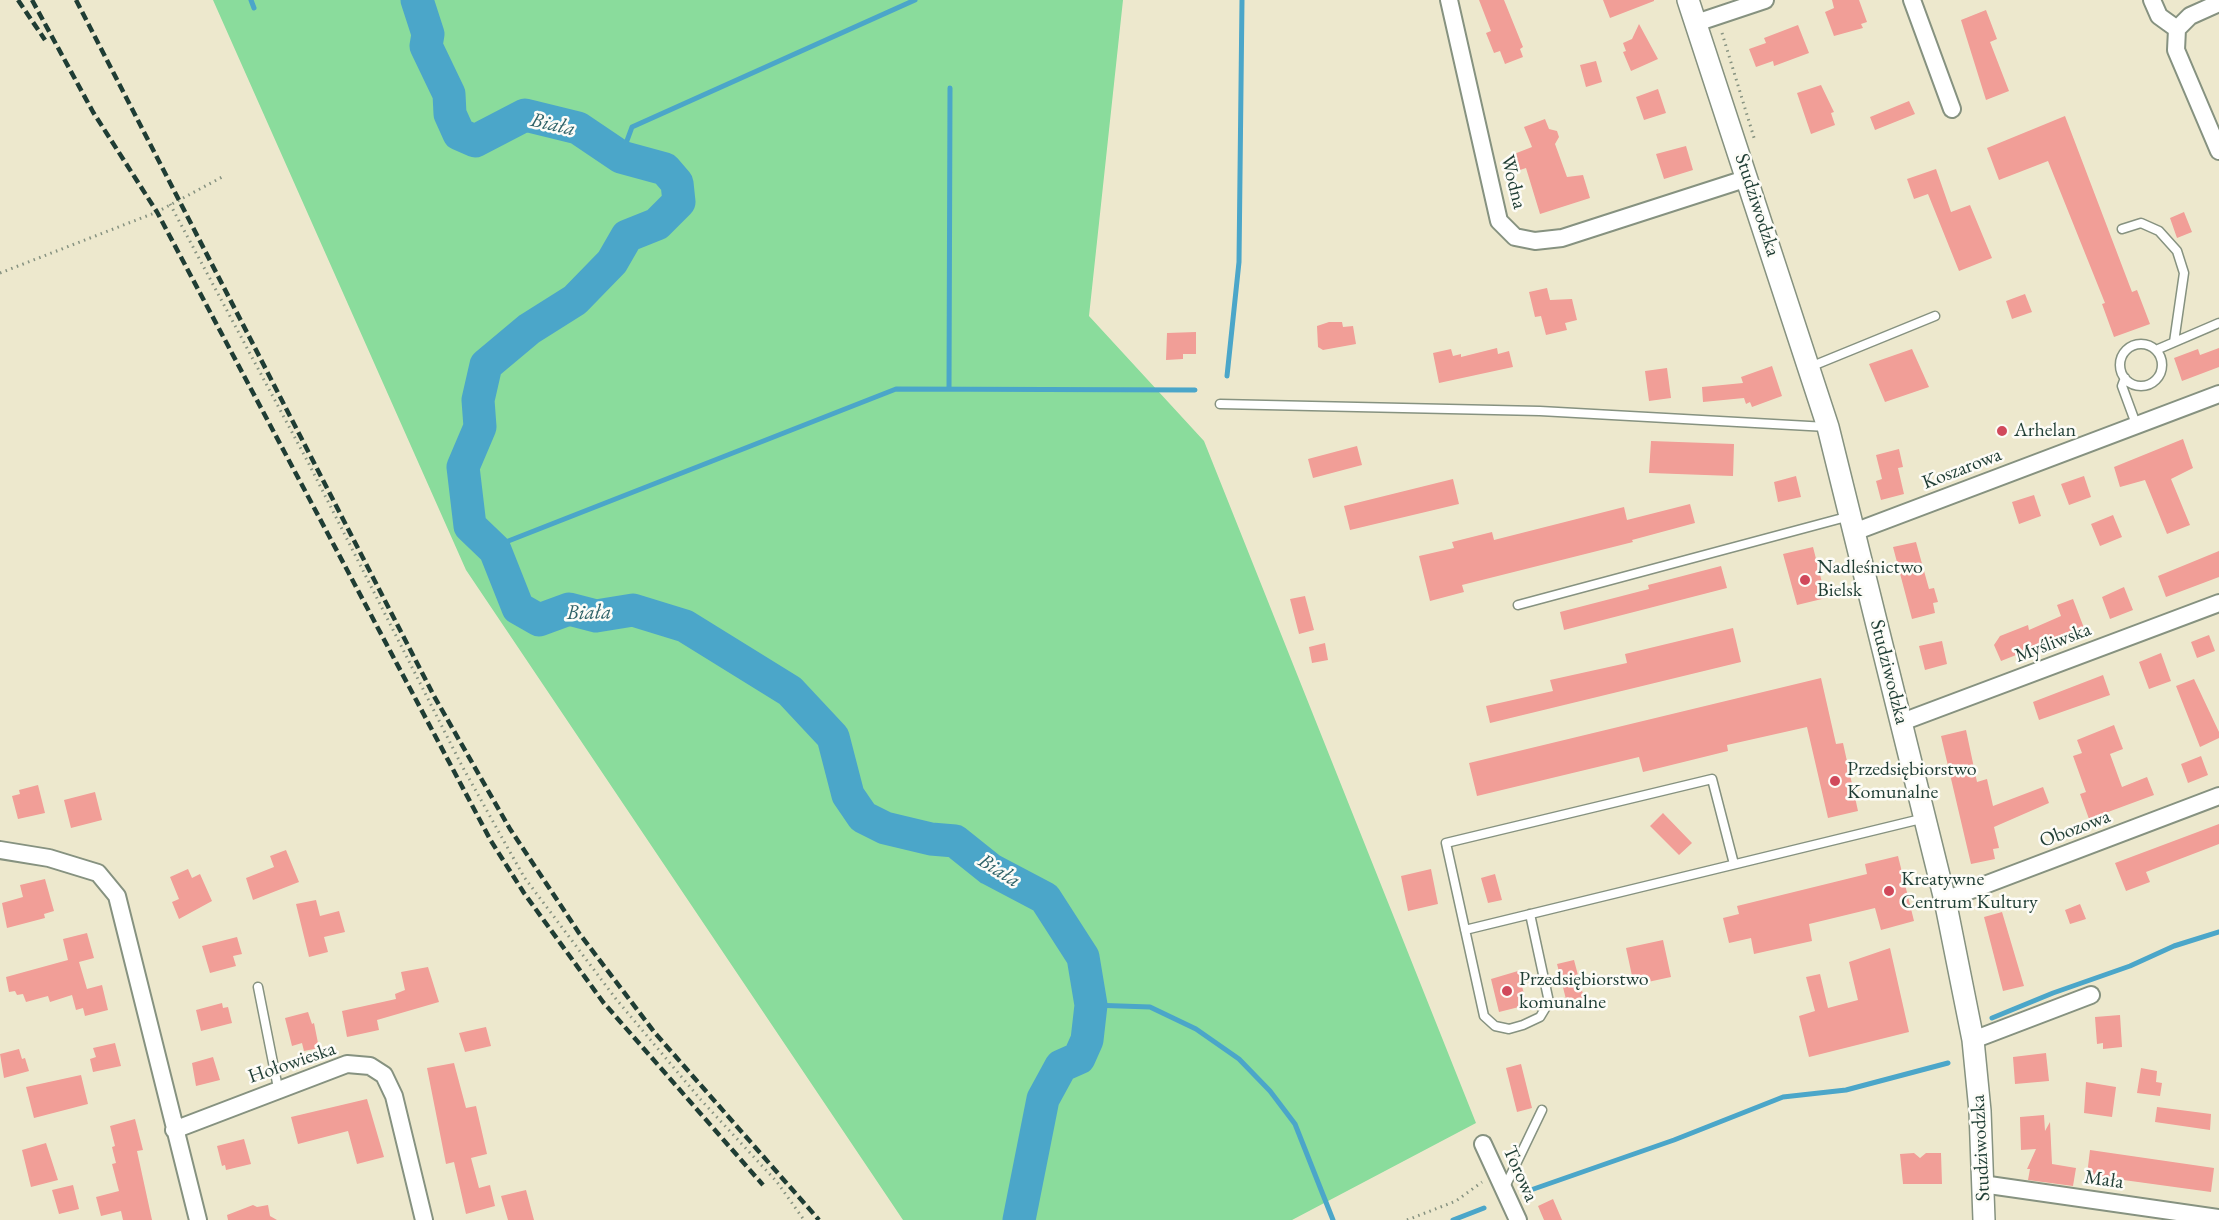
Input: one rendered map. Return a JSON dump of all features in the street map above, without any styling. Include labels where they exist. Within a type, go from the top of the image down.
[{"type":"street","name":"Wodna","points":[[1449,0],[1499,221],[1515,237],[1535,241],[1562,238],[1748,178]]},
{"type":"street","name":"Studziwodzka","points":[[1688,0],[1828,427],[1902,722],[1945,900],[1973,1040],[1984,1220]]},
{"type":"street","points":[[1696,23],[1765,0]]},
{"type":"street","points":[[1912,0],[1952,109]]},
{"type":"street","points":[[2152,0],[2159,16],[2177,29]]},
{"type":"street","points":[[2219,3],[2190,16],[2177,29],[2176,50],[2219,151]]},
{"type":"street","name":"Koszarowa","points":[[1852,524],[2219,394]]},
{"type":"street","name":"Myśliwska","points":[[1902,722],[2219,603]]},
{"type":"street","name":"Obozowa","points":[[1945,900],[2219,796]]},
{"type":"street","points":[[0,850],[49,858],[98,873],[117,896],[198,1220]]},
{"type":"street","points":[[1973,1040],[2091,995]]},
{"type":"street","name":"Hołowieska","points":[[174,1130],[347,1064],[370,1066],[384,1075],[394,1096],[424,1220]]},
{"type":"street","name":"Torowa","points":[[1483,1144],[1518,1220]]},
{"type":"street","name":"Mała","points":[[1982,1184],[2219,1218]]},
{"type":"lane","points":[[2122,229],[2141,223],[2159,231],[2176,250],[2184,273],[2174,342]]},
{"type":"lane","points":[[1809,367],[1935,316]]},
{"type":"lane","points":[[2136,424],[2122,386],[2125,378],[2121,363],[2127,350],[2141,344],[2156,350],[2219,323]]},
{"type":"lane","points":[[2125,378],[2139,385],[2154,381],[2162,366],[2156,350]]},
{"type":"lane","points":[[1220,404],[1540,411],[1828,427]]},
{"type":"lane","points":[[1518,605],[1852,524]]},
{"type":"lane","points":[[1530,914],[1549,1002],[1540,1017],[1523,1026],[1509,1029],[1495,1026],[1484,1016],[1446,843],[1712,779],[1734,864]]},
{"type":"lane","points":[[1465,930],[1925,818]]},
{"type":"lane","points":[[258,987],[278,1089]]},
{"type":"lane","points":[[1500,1182],[1542,1110]]},
{"type":"path","points":[[0,273],[157,212],[224,176]]},
{"type":"path","points":[[170,204],[309,464],[462,766],[524,877],[616,999],[701,1100],[777,1182],[804,1220]]},
{"type":"path","points":[[1407,1220],[1456,1201],[1474,1186],[1500,1182]]},
{"type":"green space","points":[[213,0],[1123,0],[1089,316],[1204,441],[1476,1123],[1292,1220],[903,1220],[466,570]]},
{"type":"building","points":[[1479,0],[1504,0],[1523,47],[1520,49],[1523,57],[1505,64],[1500,51],[1494,53],[1486,33],[1491,31]]},
{"type":"building","points":[[1603,0],[1654,0],[1654,1],[1610,18]]},
{"type":"building","points":[[1832,0],[1859,0],[1867,22],[1861,24],[1863,28],[1834,36],[1825,12],[1834,8]]},
{"type":"building","points":[[1986,10],[1997,39],[1990,42],[2009,91],[1986,100],[1961,20]]},
{"type":"building","points":[[1639,24],[1658,59],[1631,71],[1623,52],[1626,51],[1623,43],[1632,39]]},
{"type":"building","points":[[1798,25],[1809,53],[1774,66],[1773,61],[1756,67],[1749,49],[1766,43],[1764,38]]},
{"type":"building","points":[[1596,61],[1602,82],[1586,87],[1580,65]]},
{"type":"building","points":[[1821,85],[1834,112],[1831,113],[1835,125],[1811,134],[1797,93]]},
{"type":"building","points":[[1658,89],[1666,113],[1644,120],[1636,97]]},
{"type":"building","points":[[1909,101],[1915,114],[1875,130],[1870,117]]},
{"type":"building","points":[[2065,116],[2132,292],[2137,290],[2150,324],[2114,337],[2102,304],[2105,303],[2048,161],[1999,180],[1987,148]]},
{"type":"building","points":[[1545,119],[1549,129],[1557,131],[1559,137],[1555,144],[1567,177],[1583,175],[1590,198],[1540,214],[1526,168],[1520,170],[1514,154],[1532,147],[1524,127]]},
{"type":"building","points":[[1686,146],[1693,170],[1664,179],[1656,154]]},
{"type":"building","points":[[1936,169],[1951,212],[1970,205],[1992,258],[1959,271],[1928,194],[1914,199],[1907,179]]},
{"type":"building","points":[[2184,212],[2192,232],[2177,238],[2170,218]]},
{"type":"building","points":[[1547,288],[1550,300],[1572,299],[1577,320],[1565,323],[1567,330],[1546,335],[1541,316],[1535,317],[1529,292]]},
{"type":"building","points":[[2025,294],[2032,312],[2012,319],[2006,301]]},
{"type":"building","points":[[1329,322],[1342,322],[1343,327],[1353,326],[1356,344],[1323,350],[1318,347],[1317,326]]},
{"type":"building","points":[[1196,332],[1196,354],[1183,354],[1183,359],[1166,360],[1167,333]]},
{"type":"building","points":[[1497,348],[1498,354],[1509,351],[1513,367],[1439,383],[1433,353],[1451,349],[1453,356],[1461,354],[1461,357]]},
{"type":"building","points":[[2219,348],[2219,367],[2182,381],[2174,358],[2198,349],[2200,355]]},
{"type":"building","points":[[1912,349],[1929,387],[1885,402],[1869,364]]},
{"type":"building","points":[[1772,366],[1782,396],[1752,407],[1750,402],[1746,404],[1744,398],[1703,402],[1702,387],[1743,383],[1741,377]]},
{"type":"building","points":[[1667,368],[1671,398],[1649,401],[1645,371]]},
{"type":"building","points":[[2183,439],[2193,468],[2171,479],[2190,525],[2167,534],[2145,480],[2120,487],[2114,467]]},
{"type":"building","points":[[1651,441],[1734,444],[1733,476],[1649,473]]},
{"type":"building","points":[[1357,446],[1362,465],[1313,478],[1308,459]]},
{"type":"building","points":[[1899,449],[1903,467],[1898,468],[1904,494],[1881,500],[1876,481],[1882,479],[1876,455]]},
{"type":"building","points":[[1796,476],[1801,497],[1778,502],[1774,482]]},
{"type":"building","points":[[2084,476],[2091,497],[2069,505],[2061,484]]},
{"type":"building","points":[[1453,479],[1459,504],[1350,530],[1344,506]]},
{"type":"building","points":[[2034,495],[2041,516],[2019,524],[2012,502]]},
{"type":"building","points":[[1690,504],[1695,523],[1632,540],[1633,542],[1462,585],[1464,592],[1430,601],[1419,556],[1454,548],[1452,542],[1492,532],[1494,540],[1624,507],[1627,520]]},
{"type":"building","points":[[2113,515],[2122,537],[2100,546],[2091,524]]},
{"type":"building","points":[[1916,542],[1929,589],[1934,588],[1938,602],[1933,603],[1935,613],[1912,619],[1893,547]]},
{"type":"building","name":"Nadleśnictwo Bielsk","points":[[1813,547],[1826,598],[1797,605],[1783,554]]},
{"type":"building","points":[[2219,551],[2219,577],[2166,597],[2158,576]]},
{"type":"building","points":[[1721,566],[1727,588],[1564,630],[1560,612],[1649,589],[1648,585]]},
{"type":"building","points":[[2124,587],[2133,610],[2110,619],[2102,597]]},
{"type":"building","points":[[1305,596],[1314,630],[1299,634],[1290,599]]},
{"type":"building","points":[[2073,599],[2084,628],[2001,661],[1994,645],[2000,636],[2028,625],[2029,630],[2061,616],[2057,605]]},
{"type":"building","points":[[1733,628],[1741,662],[1490,723],[1486,706],[1553,691],[1550,680],[1627,663],[1625,654]]},
{"type":"building","points":[[2209,635],[2215,651],[2197,658],[2191,642]]},
{"type":"building","points":[[1942,641],[1947,664],[1925,670],[1919,646]]},
{"type":"building","points":[[1325,643],[1328,660],[1312,663],[1309,647]]},
{"type":"building","points":[[2161,653],[2171,681],[2149,689],[2139,662]]},
{"type":"building","points":[[2103,675],[2110,695],[2039,720],[2033,702]]},
{"type":"building","points":[[1821,678],[1836,744],[1843,743],[1858,811],[1828,818],[1807,727],[1727,745],[1728,751],[1643,772],[1639,757],[1477,796],[1469,763]]},
{"type":"building","points":[[2194,679],[2219,732],[2219,738],[2200,747],[2176,686]]},
{"type":"building","points":[[2114,725],[2123,749],[2110,754],[2122,787],[2147,777],[2154,795],[2089,819],[2080,794],[2086,792],[2073,756],[2082,753],[2077,740]]},
{"type":"building","points":[[1966,730],[1977,782],[1987,779],[1993,806],[2043,787],[2049,803],[1994,827],[1999,848],[1993,849],[1995,859],[1971,864],[1941,736]]},
{"type":"building","points":[[2201,756],[2208,775],[2188,783],[2181,764]]},
{"type":"building","points":[[38,785],[45,813],[18,819],[12,796],[20,794],[19,790]]},
{"type":"building","points":[[95,792],[102,820],[71,828],[64,800]]},
{"type":"building","points":[[1663,813],[1692,843],[1679,855],[1650,826]]},
{"type":"building","points":[[2219,824],[2219,844],[2146,872],[2150,882],[2126,891],[2115,863]]},
{"type":"building","points":[[286,850],[299,882],[253,900],[246,878],[274,867],[270,856]]},
{"type":"building","points":[[1898,856],[1914,921],[1881,930],[1875,908],[1809,924],[1812,941],[1754,954],[1751,938],[1729,943],[1723,918],[1739,914],[1737,906],[1867,874],[1865,864]]},
{"type":"building","points":[[188,869],[192,878],[200,874],[212,901],[179,919],[172,902],[179,899],[170,877]]},
{"type":"building","points":[[1431,869],[1438,904],[1408,911],[1401,876]]},
{"type":"building","points":[[1495,874],[1502,900],[1488,903],[1481,878]]},
{"type":"building","points":[[45,879],[54,911],[44,914],[45,918],[7,928],[2,903],[23,897],[20,885]]},
{"type":"building","points":[[316,900],[320,916],[339,911],[345,932],[324,937],[328,952],[309,957],[296,904]]},
{"type":"building","points":[[2080,904],[2086,919],[2070,924],[2065,910]]},
{"type":"building","points":[[2002,912],[2024,986],[2003,991],[1984,917]]},
{"type":"building","points":[[87,933],[94,958],[79,962],[87,989],[102,985],[108,1010],[85,1016],[83,1008],[76,1010],[72,995],[50,1002],[48,996],[26,1002],[23,994],[17,995],[15,991],[9,992],[6,977],[68,960],[63,939]]},
{"type":"building","points":[[237,937],[242,954],[233,956],[236,966],[210,973],[202,946]]},
{"type":"building","points":[[1663,940],[1671,977],[1634,985],[1626,948]]},
{"type":"building","points":[[1890,948],[1909,1032],[1809,1057],[1799,1016],[1815,1011],[1806,977],[1820,974],[1828,1008],[1858,1000],[1849,962]]},
{"type":"building","points":[[1574,960],[1584,998],[1567,1003],[1557,964]]},
{"type":"building","points":[[428,967],[439,1002],[377,1020],[379,1030],[347,1037],[342,1011],[396,999],[395,994],[405,990],[401,972]]},
{"type":"building","points":[[1518,971],[1527,1005],[1499,1012],[1491,979]]},
{"type":"building","points":[[222,1003],[223,1008],[228,1007],[232,1023],[201,1031],[196,1010]]},
{"type":"building","points":[[308,1012],[312,1024],[314,1023],[319,1048],[304,1051],[302,1043],[292,1046],[285,1018]]},
{"type":"building","points":[[2120,1015],[2122,1047],[2103,1049],[2103,1043],[2097,1044],[2095,1017]]},
{"type":"building","points":[[486,1027],[491,1046],[465,1052],[459,1033]]},
{"type":"building","points":[[115,1043],[121,1066],[93,1072],[90,1059],[96,1057],[93,1048]]},
{"type":"building","points":[[19,1049],[29,1071],[4,1078],[0,1054]]},
{"type":"building","points":[[2046,1053],[2049,1081],[2015,1084],[2013,1057]]},
{"type":"building","points":[[213,1057],[220,1080],[196,1086],[192,1063]]},
{"type":"building","points":[[454,1063],[466,1108],[476,1106],[487,1154],[471,1158],[479,1188],[490,1185],[495,1206],[466,1214],[454,1162],[446,1164],[427,1068]]},
{"type":"building","points":[[1521,1064],[1532,1108],[1517,1112],[1506,1068]]},
{"type":"building","points":[[2141,1068],[2157,1071],[2156,1082],[2162,1083],[2160,1096],[2137,1093]]},
{"type":"building","points":[[81,1075],[88,1104],[34,1118],[26,1087]]},
{"type":"building","points":[[2086,1082],[2116,1087],[2112,1117],[2084,1113]]},
{"type":"building","points":[[367,1099],[384,1157],[357,1164],[348,1131],[298,1144],[291,1117]]},
{"type":"building","points":[[2157,1107],[2211,1114],[2210,1130],[2155,1122]]},
{"type":"building","points":[[2044,1115],[2045,1131],[2050,1122],[2052,1164],[2076,1168],[2073,1186],[2028,1180],[2030,1169],[2027,1169],[2036,1149],[2021,1150],[2020,1117]]},
{"type":"building","points":[[135,1119],[143,1150],[137,1151],[152,1220],[123,1220],[121,1211],[101,1216],[96,1197],[119,1191],[112,1164],[116,1163],[110,1126]]},
{"type":"building","points":[[244,1139],[251,1164],[226,1170],[225,1165],[222,1166],[217,1146]]},
{"type":"building","points":[[46,1143],[58,1180],[31,1187],[22,1150]]},
{"type":"building","points":[[2090,1150],[2214,1168],[2211,1192],[2087,1175]]},
{"type":"building","points":[[1914,1153],[1920,1158],[1926,1153],[1941,1153],[1942,1184],[1903,1184],[1900,1154]]},
{"type":"building","points":[[73,1185],[79,1209],[59,1214],[52,1190]]},
{"type":"building","points":[[526,1190],[534,1220],[508,1220],[501,1196]]},
{"type":"building","points":[[1553,1199],[1562,1220],[1544,1220],[1538,1206]]},
{"type":"building","points":[[253,1205],[257,1207],[268,1205],[270,1216],[277,1220],[228,1220],[227,1215]]},
{"type":"waterway","points":[[251,0],[254,8]]},
{"type":"waterway","name":"Biała","points":[[417,0],[428,34],[426,46],[449,94],[450,114],[459,134],[475,141],[525,115],[578,128],[621,157],[665,169],[677,183],[679,202],[657,224],[627,236],[612,262],[575,300],[529,329],[486,365],[478,400],[480,427],[463,467],[470,526],[495,550],[518,608],[539,620],[569,609],[596,616],[633,610],[685,626],[790,691],[833,737],[848,795],[863,817],[885,828],[931,839],[955,841],[990,869],[1045,898],[1083,957],[1091,1005],[1087,1040],[1079,1058],[1061,1066],[1043,1099],[1019,1220]]},
{"type":"waterway","points":[[621,157],[632,127],[915,0]]},
{"type":"waterway","points":[[1227,376],[1239,262],[1242,0]]},
{"type":"waterway","points":[[949,389],[950,88]]},
{"type":"waterway","points":[[493,547],[896,389],[1195,390]]},
{"type":"waterway","points":[[1992,1018],[2053,993],[2130,966],[2174,946],[2219,932]]},
{"type":"waterway","points":[[1091,1005],[1150,1007],[1196,1029],[1239,1059],[1270,1091],[1295,1124],[1333,1220]]},
{"type":"waterway","points":[[1525,1192],[1674,1140],[1783,1097],[1846,1090],[1948,1063]]},
{"type":"waterway","points":[[1453,1220],[1484,1208]]},
{"type":"railway","points":[[18,0],[45,40]]},
{"type":"railway","points":[[32,0],[93,112],[157,212],[491,841],[524,893],[603,1002],[763,1185]]},
{"type":"railway","points":[[76,0],[434,696],[510,829],[579,933],[655,1033],[819,1220]]},
{"type":"place","name":"Arhelan","points":[[2002,431]]},
{"type":"place","name":"Nadleśnictwo Bielsk","points":[[1805,580]]},
{"type":"place","name":"Przedsiębiorstwo Komunalne","points":[[1835,781]]},
{"type":"place","name":"Kreatywne Centrum Kultury","points":[[1889,891]]},
{"type":"place","name":"Przedsiębiorstwo komunalne","points":[[1507,991]]}]
